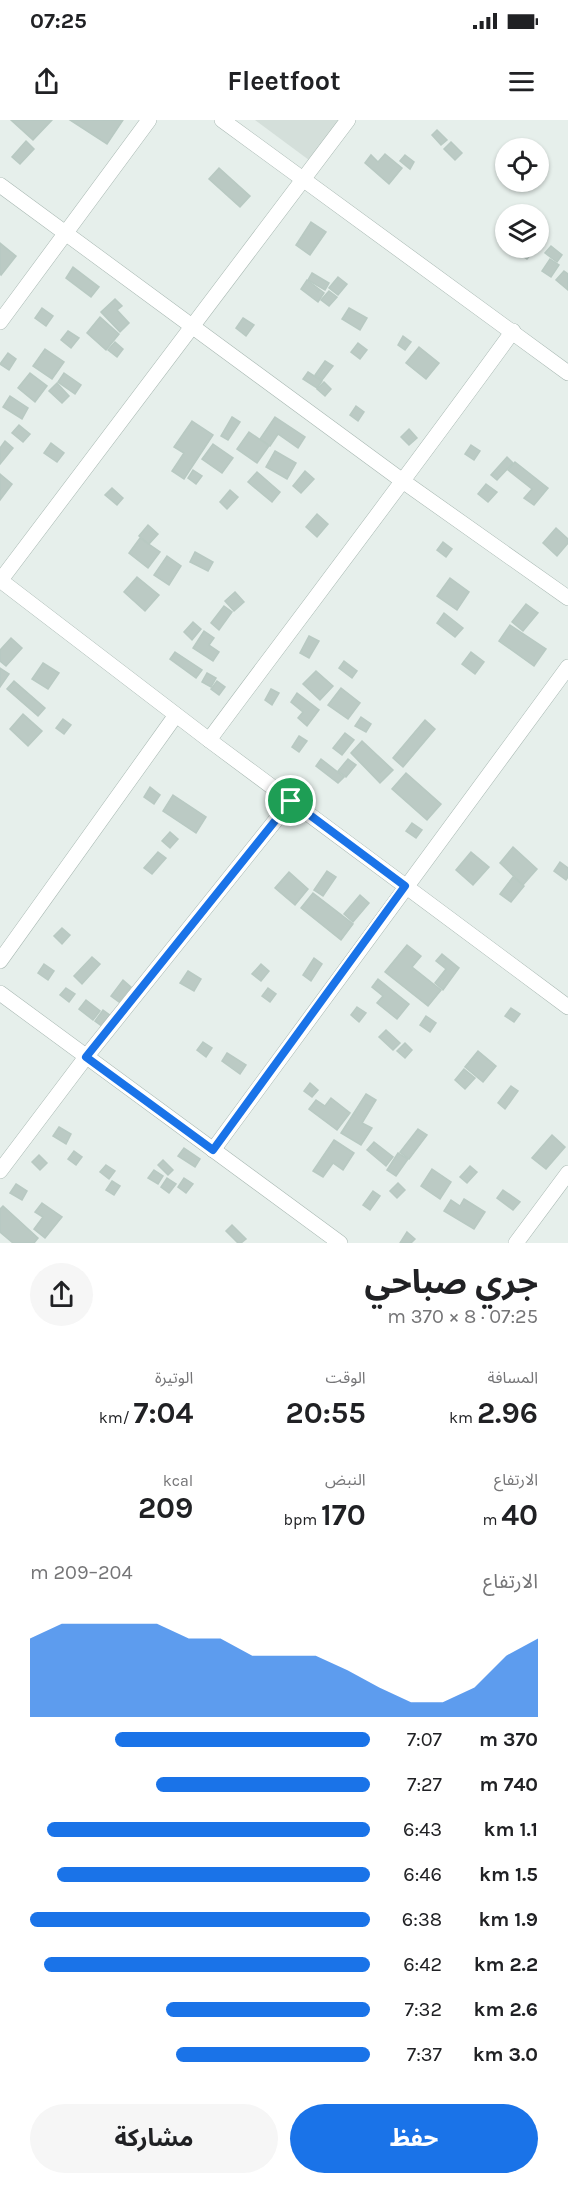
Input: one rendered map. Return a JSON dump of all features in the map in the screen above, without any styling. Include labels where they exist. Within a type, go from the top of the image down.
[{"type":"street","points":[[0,322],[148,120]]},
{"type":"street","points":[[222,120],[568,373]]},
{"type":"street","points":[[348,120],[0,580],[209,740],[568,1007]]},
{"type":"street","points":[[0,184],[404,482],[568,598]]},
{"type":"street","points":[[209,740],[404,482],[513,331]]},
{"type":"street","points":[[213,1150],[568,667]]},
{"type":"street","points":[[0,961],[176,715]]},
{"type":"street","points":[[0,1171],[86,1057],[291,801]]},
{"type":"street","points":[[0,993],[340,1243]]},
{"type":"street","points":[[516,1243],[568,1173]]},
{"type":"shaded area","points":[[255,120],[343,120],[313,163]]},
{"type":"building","points":[[11,120],[52,120],[33,140]]},
{"type":"building","points":[[70,120],[123,120],[107,144]]},
{"type":"building","points":[[437,130],[447,140],[441,145],[432,135]]},
{"type":"building","points":[[26,141],[34,149],[20,164],[12,157]]},
{"type":"building","points":[[451,142],[462,153],[455,160],[444,149]]},
{"type":"building","points":[[385,154],[402,168],[389,184],[365,163],[371,155],[378,162]]},
{"type":"building","points":[[405,155],[414,162],[410,169],[400,161]]},
{"type":"building","points":[[219,168],[250,196],[240,207],[209,179]]},
{"type":"building","points":[[311,222],[326,232],[310,255],[296,245]]},
{"type":"building","points":[[0,243],[16,256],[1,275],[0,274]]},
{"type":"building","points":[[551,246],[562,255],[557,262],[549,256]]},
{"type":"building","points":[[550,259],[559,265],[551,277],[542,271]]},
{"type":"building","points":[[73,267],[99,287],[91,297],[66,278]]},
{"type":"building","points":[[564,271],[568,274],[568,290],[556,280]]},
{"type":"building","points":[[312,273],[329,283],[325,290],[308,280]]},
{"type":"building","points":[[338,277],[347,284],[338,295],[329,288]]},
{"type":"building","points":[[307,280],[324,293],[318,302],[301,289]]},
{"type":"building","points":[[329,291],[337,297],[329,306],[321,300]]},
{"type":"building","points":[[115,299],[122,306],[117,310],[129,323],[120,332],[101,312]]},
{"type":"building","points":[[42,308],[53,316],[46,326],[35,318]]},
{"type":"building","points":[[349,308],[367,318],[360,330],[342,319]]},
{"type":"building","points":[[100,317],[119,334],[106,350],[87,333]]},
{"type":"building","points":[[243,318],[254,325],[246,336],[236,328]]},
{"type":"building","points":[[68,331],[79,338],[71,348],[61,340]]},
{"type":"building","points":[[403,336],[411,342],[405,350],[398,345]]},
{"type":"building","points":[[115,342],[123,349],[117,357],[108,350]]},
{"type":"building","points":[[358,343],[367,350],[360,359],[351,352]]},
{"type":"building","points":[[419,347],[439,363],[426,379],[406,363]]},
{"type":"building","points":[[45,349],[64,362],[52,379],[33,366]]},
{"type":"building","points":[[8,353],[16,359],[9,370],[0,364]]},
{"type":"building","points":[[325,361],[333,366],[322,380],[315,375]]},
{"type":"building","points":[[308,372],[322,381],[317,388],[303,379]]},
{"type":"building","points":[[30,373],[47,386],[35,402],[18,388]]},
{"type":"building","points":[[64,373],[81,385],[75,394],[58,382]]},
{"type":"building","points":[[324,382],[331,389],[325,396],[317,389]]},
{"type":"building","points":[[57,383],[69,396],[62,403],[49,391]]},
{"type":"building","points":[[10,396],[28,408],[22,419],[3,407]]},
{"type":"building","points":[[356,406],[364,412],[358,421],[350,415]]},
{"type":"building","points":[[232,417],[240,422],[228,440],[221,436]]},
{"type":"building","points":[[275,417],[305,437],[298,448],[278,434],[270,446],[260,439]]},
{"type":"building","points":[[192,421],[213,435],[184,479],[172,471],[184,453],[174,447]]},
{"type":"building","points":[[19,425],[30,434],[23,442],[12,433]]},
{"type":"building","points":[[409,429],[417,438],[409,445],[401,437]]},
{"type":"building","points":[[249,432],[269,446],[257,463],[237,449]]},
{"type":"building","points":[[5,441],[13,448],[0,464],[0,448]]},
{"type":"building","points":[[51,443],[64,453],[57,462],[44,453]]},
{"type":"building","points":[[213,444],[233,458],[222,473],[202,459]]},
{"type":"building","points":[[471,445],[480,451],[474,460],[465,454]]},
{"type":"building","points":[[275,451],[296,463],[287,479],[266,467]]},
{"type":"building","points":[[507,457],[513,463],[497,480],[491,475]]},
{"type":"building","points":[[515,462],[548,488],[534,505],[524,498],[532,489],[508,470]]},
{"type":"building","points":[[193,470],[202,476],[196,484],[188,478]]},
{"type":"building","points":[[305,471],[314,479],[301,493],[293,486]]},
{"type":"building","points":[[257,472],[280,492],[272,502],[248,482]]},
{"type":"building","points":[[0,474],[12,484],[0,500]]},
{"type":"building","points":[[486,484],[497,492],[488,502],[478,494]]},
{"type":"building","points":[[112,488],[123,498],[117,505],[105,495]]},
{"type":"building","points":[[230,490],[238,497],[227,509],[220,502]]},
{"type":"building","points":[[317,514],[328,524],[317,537],[306,527]]},
{"type":"building","points":[[148,525],[158,534],[149,544],[139,536]]},
{"type":"building","points":[[556,528],[568,539],[568,543],[557,556],[543,543]]},
{"type":"building","points":[[140,538],[160,552],[148,568],[129,553]]},
{"type":"building","points":[[443,542],[452,549],[446,557],[437,550]]},
{"type":"building","points":[[195,552],[213,562],[208,571],[190,562]]},
{"type":"building","points":[[167,556],[181,566],[169,585],[154,575]]},
{"type":"building","points":[[137,577],[159,595],[145,611],[124,592]]},
{"type":"building","points":[[450,578],[469,592],[457,610],[437,596]]},
{"type":"building","points":[[235,592],[244,602],[234,611],[225,601]]},
{"type":"building","points":[[526,604],[538,613],[523,631],[512,622]]},
{"type":"building","points":[[224,606],[232,612],[219,630],[211,623]]},
{"type":"building","points":[[444,613],[463,628],[455,637],[437,623]]},
{"type":"building","points":[[193,622],[201,629],[192,640],[184,632]]},
{"type":"building","points":[[510,625],[546,649],[534,666],[499,641]]},
{"type":"building","points":[[204,631],[214,638],[209,645],[219,652],[213,661],[193,648]]},
{"type":"building","points":[[309,636],[319,641],[309,658],[300,653]]},
{"type":"building","points":[[11,638],[22,648],[6,666],[0,661],[0,650]]},
{"type":"building","points":[[175,652],[202,670],[196,678],[170,659]]},
{"type":"building","points":[[471,652],[484,662],[475,674],[462,664]]},
{"type":"building","points":[[344,661],[357,671],[352,678],[339,668]]},
{"type":"building","points":[[43,663],[59,673],[48,689],[32,679]]},
{"type":"building","points":[[0,668],[9,674],[0,687]]},
{"type":"building","points":[[316,671],[333,686],[320,700],[303,684]]},
{"type":"building","points":[[207,673],[216,678],[211,687],[202,682]]},
{"type":"building","points":[[14,681],[45,708],[38,716],[7,689]]},
{"type":"building","points":[[217,681],[225,687],[219,695],[211,689]]},
{"type":"building","points":[[341,688],[360,703],[348,719],[328,705]]},
{"type":"building","points":[[271,689],[279,693],[272,705],[265,700]]},
{"type":"building","points":[[297,693],[319,710],[307,726],[298,718],[303,712],[291,702]]},
{"type":"building","points":[[23,714],[42,731],[28,746],[10,729]]},
{"type":"building","points":[[361,717],[371,724],[366,732],[355,726]]},
{"type":"building","points":[[63,719],[71,725],[64,734],[56,728]]},
{"type":"building","points":[[425,720],[435,729],[403,767],[393,758]]},
{"type":"building","points":[[345,733],[354,740],[342,755],[333,748]]},
{"type":"building","points":[[299,736],[307,741],[299,752],[292,747]]},
{"type":"building","points":[[362,741],[393,770],[380,783],[351,753]]},
{"type":"building","points":[[321,759],[344,777],[338,783],[316,766]]},
{"type":"building","points":[[348,759],[356,765],[346,777],[338,771]]},
{"type":"building","points":[[406,773],[441,804],[427,820],[392,789]]},
{"type":"building","points":[[150,787],[160,795],[154,804],[144,797]]},
{"type":"building","points":[[173,795],[206,817],[196,833],[163,811]]},
{"type":"building","points":[[412,823],[422,830],[416,838],[406,831]]},
{"type":"building","points":[[170,832],[178,839],[170,848],[162,841]]},
{"type":"building","points":[[513,847],[537,869],[523,885],[500,863]]},
{"type":"building","points":[[158,852],[166,858],[152,874],[144,868]]},
{"type":"building","points":[[471,852],[489,867],[473,885],[456,870]]},
{"type":"building","points":[[560,862],[568,868],[566,880],[554,871]]},
{"type":"building","points":[[327,871],[336,877],[323,896],[314,890]]},
{"type":"building","points":[[289,872],[308,889],[295,905],[275,888]]},
{"type":"building","points":[[513,877],[524,886],[511,902],[500,894]]},
{"type":"building","points":[[313,893],[353,924],[341,940],[301,908]]},
{"type":"building","points":[[360,895],[369,903],[353,922],[344,914]]},
{"type":"building","points":[[62,928],[70,935],[62,944],[54,936]]},
{"type":"building","points":[[407,945],[421,956],[412,967],[441,990],[428,1006],[385,972]]},
{"type":"building","points":[[442,954],[459,968],[443,990],[435,983],[446,969],[436,961]]},
{"type":"building","points":[[92,957],[100,964],[82,984],[74,976]]},
{"type":"building","points":[[314,958],[322,964],[311,981],[303,975]]},
{"type":"building","points":[[44,964],[54,971],[48,980],[38,973]]},
{"type":"building","points":[[261,964],[269,971],[261,981],[252,974]]},
{"type":"building","points":[[188,971],[201,979],[194,991],[180,983]]},
{"type":"building","points":[[378,979],[409,1004],[397,1019],[377,1003],[383,996],[372,987]]},
{"type":"building","points":[[123,980],[131,987],[119,1002],[111,996]]},
{"type":"building","points":[[66,988],[75,994],[69,1002],[60,995]]},
{"type":"building","points":[[268,988],[276,994],[270,1002],[262,996]]},
{"type":"building","points":[[86,1000],[100,1011],[93,1020],[79,1009]]},
{"type":"building","points":[[357,1007],[366,1013],[359,1022],[351,1015]]},
{"type":"building","points":[[511,1008],[520,1014],[514,1022],[505,1016]]},
{"type":"building","points":[[103,1010],[111,1016],[103,1027],[95,1021]]},
{"type":"building","points":[[426,1016],[436,1023],[430,1032],[420,1025]]},
{"type":"building","points":[[386,1030],[400,1043],[393,1050],[379,1037]]},
{"type":"building","points":[[203,1042],[212,1048],[206,1057],[197,1050]]},
{"type":"building","points":[[405,1043],[412,1050],[405,1058],[397,1051]]},
{"type":"building","points":[[478,1051],[496,1066],[483,1082],[465,1067]]},
{"type":"building","points":[[227,1053],[246,1065],[240,1074],[222,1061]]},
{"type":"building","points":[[464,1069],[475,1078],[465,1089],[455,1080]]},
{"type":"building","points":[[310,1083],[318,1090],[312,1097],[304,1091]]},
{"type":"building","points":[[511,1086],[518,1091],[505,1109],[498,1103]]},
{"type":"building","points":[[366,1094],[376,1100],[362,1123],[372,1128],[361,1145],[341,1133]]},
{"type":"building","points":[[331,1098],[350,1113],[337,1130],[309,1109],[316,1100],[325,1106]]},
{"type":"building","points":[[59,1127],[71,1134],[66,1144],[53,1136]]},
{"type":"building","points":[[418,1129],[427,1135],[409,1159],[400,1152]]},
{"type":"building","points":[[552,1135],[565,1147],[546,1169],[532,1158]]},
{"type":"building","points":[[334,1140],[354,1153],[343,1170],[333,1163],[323,1177],[313,1171]]},
{"type":"building","points":[[374,1142],[393,1157],[386,1166],[367,1150]]},
{"type":"building","points":[[184,1148],[200,1159],[195,1167],[178,1156]]},
{"type":"building","points":[[74,1151],[82,1157],[76,1165],[68,1159]]},
{"type":"building","points":[[398,1153],[408,1159],[396,1176],[387,1170]]},
{"type":"building","points":[[39,1155],[47,1163],[40,1170],[32,1162]]},
{"type":"building","points":[[163,1160],[173,1170],[168,1175],[158,1165]]},
{"type":"building","points":[[106,1165],[115,1171],[109,1179],[100,1172]]},
{"type":"building","points":[[470,1166],[477,1172],[467,1183],[460,1177]]},
{"type":"building","points":[[432,1169],[451,1182],[440,1199],[421,1186]]},
{"type":"building","points":[[154,1170],[163,1176],[158,1184],[148,1178]]},
{"type":"building","points":[[167,1178],[176,1184],[169,1193],[161,1187]]},
{"type":"building","points":[[184,1178],[193,1184],[186,1193],[178,1187]]},
{"type":"building","points":[[112,1181],[120,1186],[114,1195],[106,1190]]},
{"type":"building","points":[[398,1183],[405,1190],[397,1198],[390,1191]]},
{"type":"building","points":[[16,1184],[27,1191],[22,1200],[10,1193]]},
{"type":"building","points":[[503,1190],[520,1202],[513,1210],[497,1198]]},
{"type":"building","points":[[373,1191],[380,1196],[370,1210],[363,1205]]},
{"type":"building","points":[[464,1199],[485,1212],[474,1229],[444,1211],[451,1200],[460,1206]]},
{"type":"building","points":[[42,1203],[62,1217],[45,1238],[34,1229],[43,1217],[35,1212]]},
{"type":"building","points":[[3,1206],[38,1238],[34,1243],[13,1243],[0,1232],[0,1209]]},
{"type":"building","points":[[232,1225],[246,1239],[241,1243],[238,1243],[226,1231]]},
{"type":"building","points":[[407,1232],[415,1239],[411,1243],[400,1243]]},
{"type":"route","points":[[291,801],[405,886],[213,1150],[86,1057],[291,801]]}]
